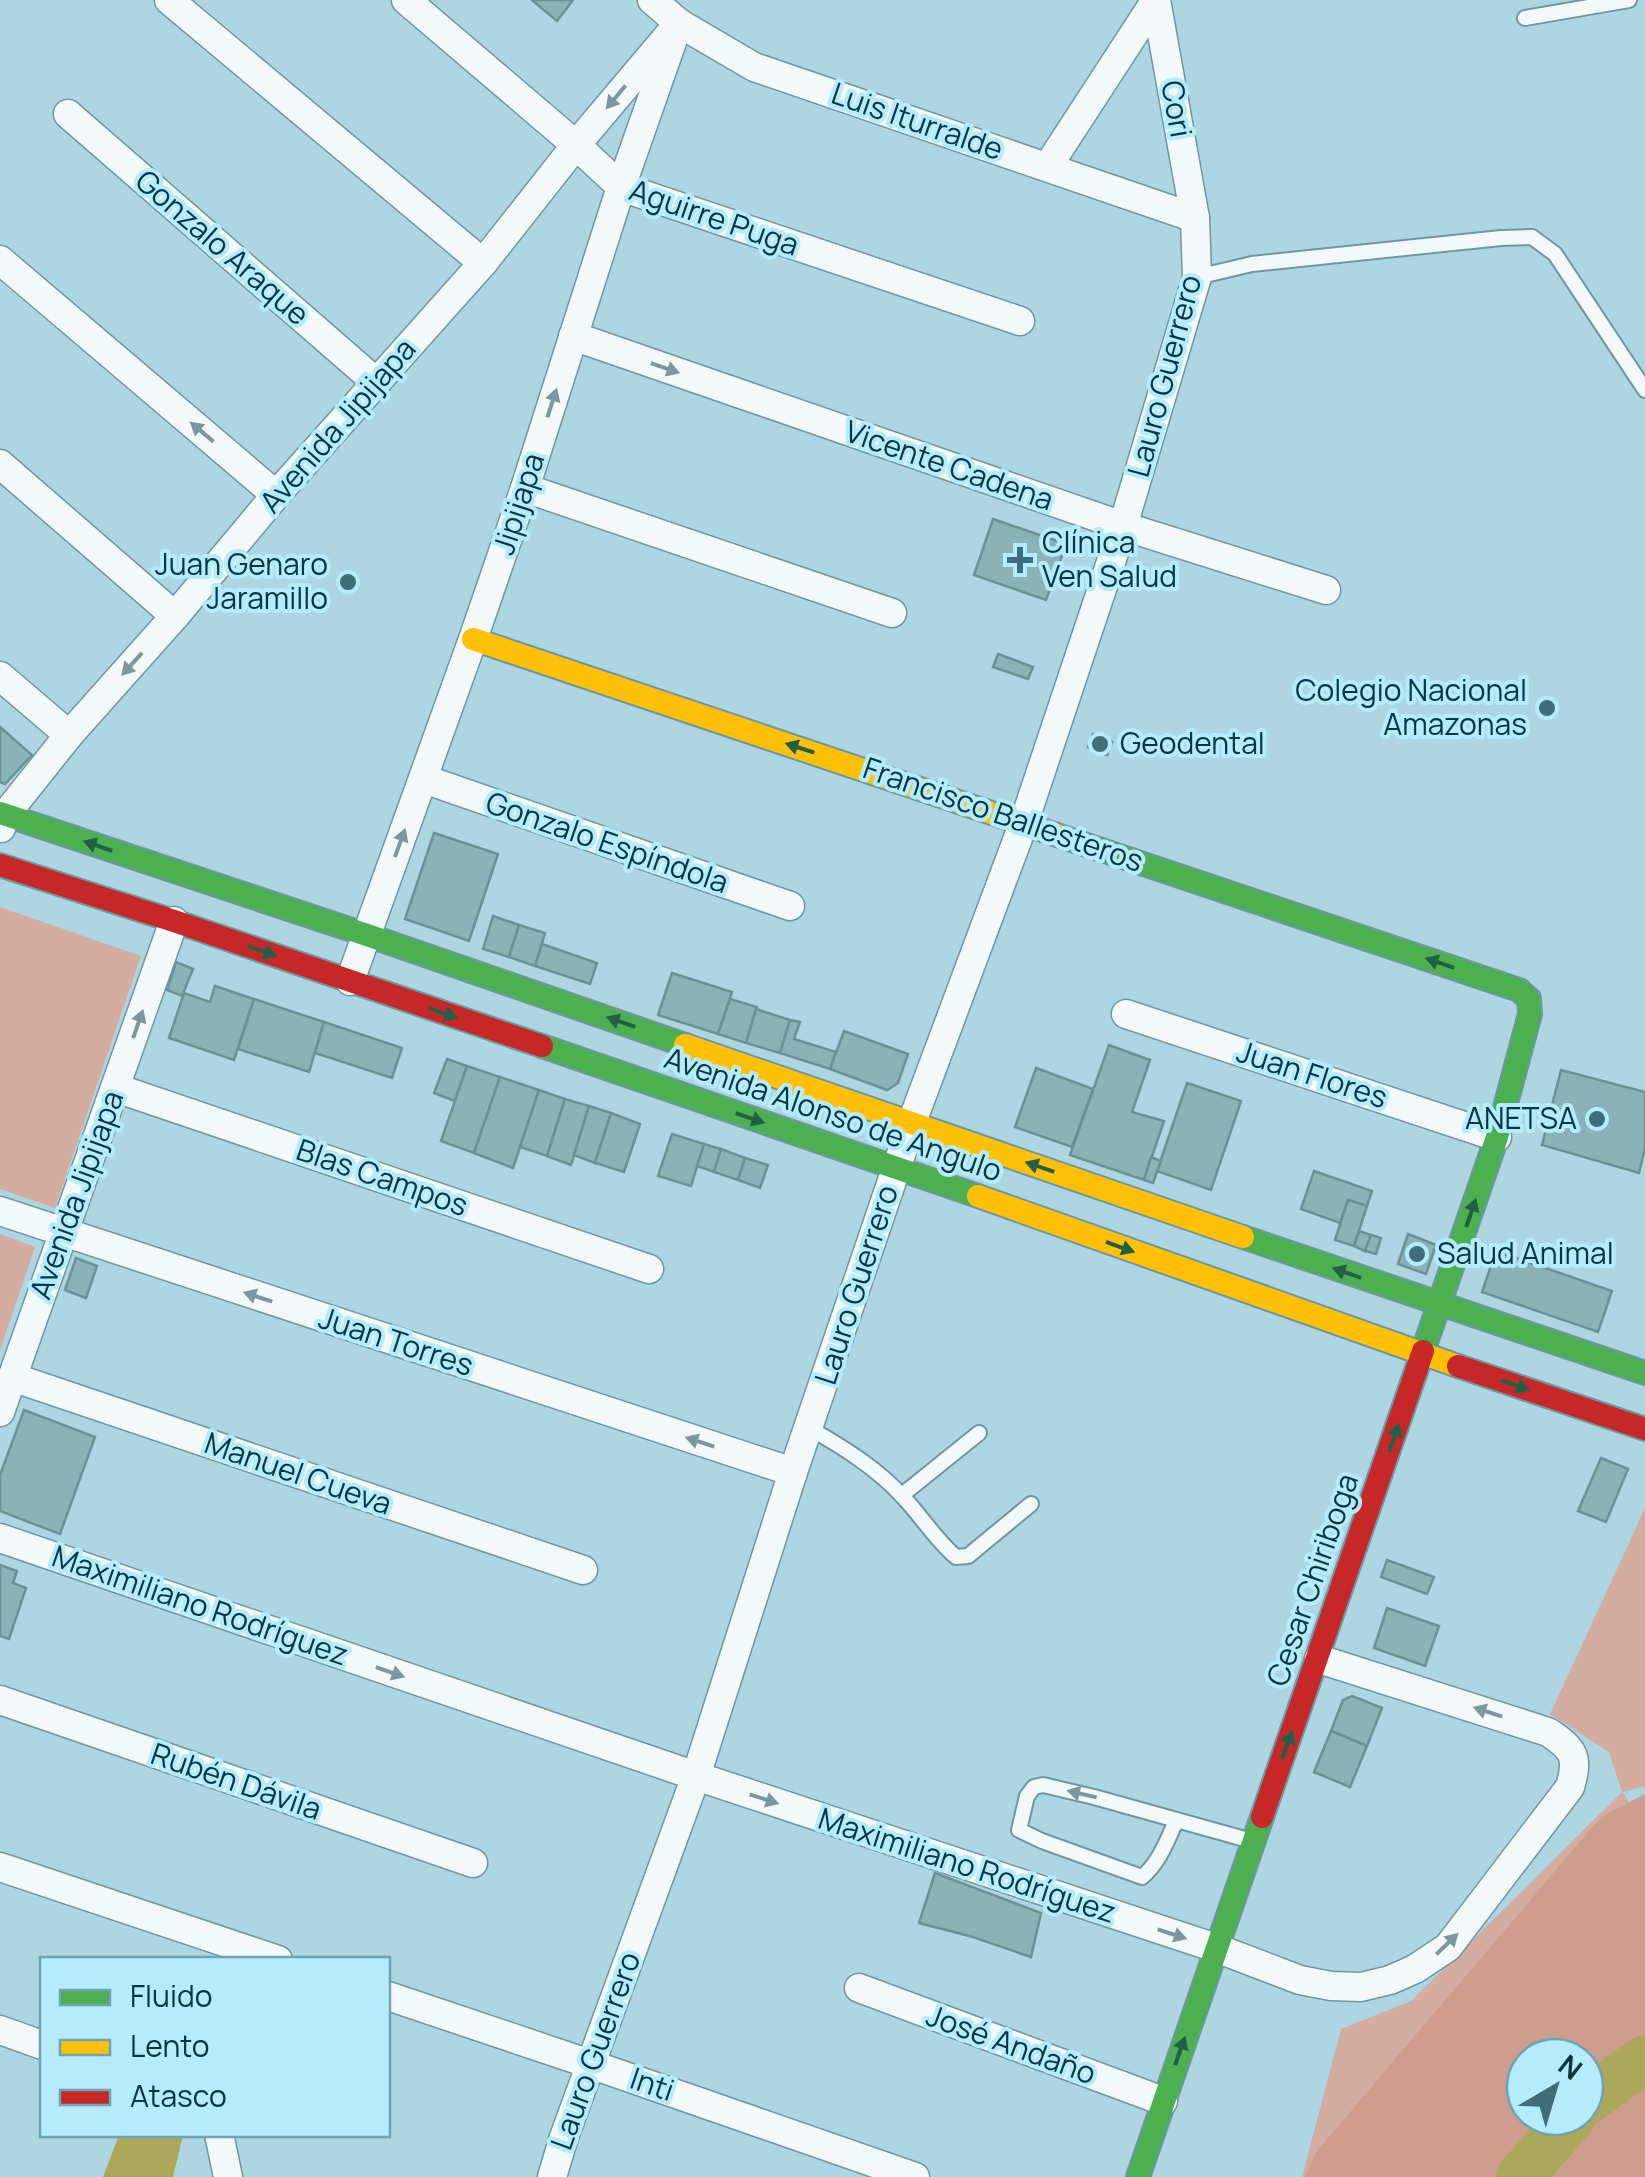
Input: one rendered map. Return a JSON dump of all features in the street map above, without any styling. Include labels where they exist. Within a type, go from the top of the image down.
[{"type":"main road","name":"Francisco Ballesteros","points":[[474,638],[1519,990],[1529,999]]},
{"type":"main road","name":"Avenida Alonso de Angulo","points":[[2,819],[366,934],[1645,1373]]},
{"type":"main road","name":"Avenida Alonso de Angulo","points":[[0,865],[896,1168],[1645,1429]]},
{"type":"main road","name":"Cesar Chiriboga","points":[[1138,2177],[1497,1137],[1530,1014],[1529,999]]},
{"type":"street","points":[[169,0],[483,263]]},
{"type":"street","name":"Aguirre Puga","points":[[406,0],[576,145],[620,188],[1020,321]]},
{"type":"street","name":"Luis Iturralde","points":[[652,0],[679,23],[754,67],[1195,218]]},
{"type":"street","name":"Cori","points":[[1048,166],[1156,0]]},
{"type":"street","name":"Cori","points":[[1156,0],[1195,218]]},
{"type":"street","name":"Avenida Jipijapa","points":[[2,819],[276,494],[483,263],[679,23]]},
{"type":"street","name":"Jipijapa","points":[[350,982],[474,638],[620,188],[679,23]]},
{"type":"street","name":"Gonzalo Araque","points":[[68,114],[376,382]]},
{"type":"street","name":"Lauro Guerrero","points":[[552,2177],[696,1776],[792,1472],[912,1122],[1024,822],[1123,526],[1197,276],[1195,218]]},
{"type":"street","points":[[0,260],[276,494]]},
{"type":"street","name":"Vicente Cadena","points":[[573,336],[1123,526],[1326,590]]},
{"type":"street","points":[[0,464],[175,616]]},
{"type":"street","points":[[525,488],[892,612]]},
{"type":"street","points":[[0,676],[69,736]]},
{"type":"street","name":"Gonzalo Espíndola","points":[[424,779],[790,906]]},
{"type":"street","name":"Avenida Jipijapa","points":[[0,1412],[174,921]]},
{"type":"street","name":"Juan Flores","points":[[1126,1014],[1497,1137]]},
{"type":"street","name":"Blas Campos","points":[[116,1088],[648,1269]]},
{"type":"street","name":"Juan Torres","points":[[0,1211],[792,1472]]},
{"type":"street","name":"Manuel Cueva","points":[[12,1377],[583,1570]]},
{"type":"street","name":"Maximiliano Rodríguez","points":[[0,1538],[696,1776],[1216,1948],[1300,1980],[1361,1987],[1415,1970],[1448,1947],[1570,1787],[1575,1771],[1574,1754],[1548,1732],[1318,1658]]},
{"type":"street","name":"Rubén Dávila","points":[[0,1700],[473,1863]]},
{"type":"street","points":[[0,1867],[269,1957]]},
{"type":"street","name":"José Andaño","points":[[860,1988],[1163,2101]]},
{"type":"street","name":"Inti","points":[[390,1997],[915,2177]]},
{"type":"street","points":[[0,2030],[40,2043]]},
{"type":"street","points":[[220,2137],[228,2177]]},
{"type":"lane","points":[[1526,18],[1629,0]]},
{"type":"lane","points":[[1197,276],[1252,264],[1532,237],[1555,254],[1645,390]]},
{"type":"lane","points":[[810,1428],[853,1454],[902,1495],[956,1556],[968,1556],[1031,1504]]},
{"type":"lane","points":[[902,1495],[979,1434]]},
{"type":"lane","points":[[1176,1821],[1161,1853],[1142,1877],[1020,1830],[1026,1796],[1043,1785],[1253,1841]]},
{"type":"shaded area","points":[[0,907],[141,956],[55,1208],[0,1189]]},
{"type":"shaded area","points":[[0,1234],[35,1247],[0,1350]]},
{"type":"shaded area","points":[[1645,1508],[1645,1786],[1623,1792],[1645,1830],[1645,2177],[1302,2177],[1341,2029],[1411,2001],[1622,1792],[1609,1752],[1550,1714]]},
{"type":"shaded area","points":[[1645,1794],[1645,2177],[1305,2177],[1316,2152],[1601,1817]]},
{"type":"shaded area","points":[[118,2137],[183,2137],[173,2177],[103,2177]]},
{"type":"building","points":[[532,0],[573,0],[557,21]]},
{"type":"building","name":"Clínica Ven Salud","points":[[993,519],[1066,544],[1046,600],[974,575]]},
{"type":"building","points":[[998,654],[1033,667],[1028,679],[993,667]]},
{"type":"building","points":[[0,727],[32,755],[5,784],[0,782]]},
{"type":"building","name":"Geodental","points":[[1093,734],[1112,742],[1107,755],[1088,747]]},
{"type":"building","points":[[434,833],[498,854],[469,941],[405,919]]},
{"type":"building","points":[[493,916],[519,925],[509,957],[483,949]]},
{"type":"building","points":[[519,925],[545,933],[535,966],[509,957]]},
{"type":"building","points":[[542,944],[597,963],[590,984],[535,966]]},
{"type":"building","points":[[176,962],[193,969],[182,996],[167,990]]},
{"type":"building","points":[[672,973],[732,992],[718,1034],[658,1015]]},
{"type":"building","points":[[215,986],[254,999],[234,1060],[169,1038],[184,993],[210,1002]]},
{"type":"building","points":[[254,999],[324,1022],[309,1072],[238,1049]]},
{"type":"building","points":[[730,999],[757,1007],[746,1043],[718,1034]]},
{"type":"building","points":[[756,1009],[790,1020],[780,1053],[746,1043]]},
{"type":"building","points":[[790,1020],[800,1022],[794,1039],[836,1052],[830,1069],[780,1053]]},
{"type":"building","points":[[324,1022],[402,1048],[392,1078],[315,1053]]},
{"type":"building","points":[[844,1031],[908,1054],[898,1083],[887,1090],[830,1069]]},
{"type":"building","points":[[1109,1045],[1150,1060],[1132,1112],[1164,1121],[1144,1180],[1070,1155]]},
{"type":"building","points":[[447,1059],[467,1066],[455,1101],[434,1093]]},
{"type":"building","points":[[467,1066],[500,1077],[474,1153],[441,1141]]},
{"type":"building","points":[[1036,1068],[1093,1089],[1072,1147],[1015,1127]]},
{"type":"building","name":"ANETSA","points":[[1561,1070],[1645,1092],[1645,1148],[1639,1173],[1542,1145]]},
{"type":"building","points":[[500,1077],[539,1090],[513,1168],[474,1153]]},
{"type":"building","points":[[1187,1083],[1241,1101],[1211,1190],[1157,1171]]},
{"type":"building","points":[[539,1090],[565,1099],[547,1156],[520,1147]]},
{"type":"building","points":[[565,1099],[589,1106],[571,1165],[547,1156]]},
{"type":"building","points":[[589,1106],[611,1113],[595,1163],[574,1155]]},
{"type":"building","points":[[611,1113],[640,1124],[624,1172],[595,1163]]},
{"type":"building","points":[[672,1134],[704,1144],[691,1186],[658,1176]]},
{"type":"building","points":[[704,1144],[721,1149],[714,1172],[697,1166]]},
{"type":"building","points":[[721,1149],[745,1158],[738,1180],[714,1172]]},
{"type":"building","points":[[1151,1157],[1161,1161],[1153,1183],[1144,1180]]},
{"type":"building","points":[[745,1158],[768,1165],[760,1188],[738,1180]]},
{"type":"building","points":[[1314,1171],[1372,1191],[1367,1206],[1348,1200],[1340,1223],[1301,1209]]},
{"type":"building","points":[[1348,1200],[1367,1206],[1354,1246],[1335,1240]]},
{"type":"building","points":[[1359,1231],[1371,1235],[1365,1251],[1354,1246]]},
{"type":"building","name":"Salud Animal","points":[[1408,1234],[1436,1245],[1426,1274],[1398,1264]]},
{"type":"building","points":[[1371,1235],[1381,1238],[1376,1254],[1365,1251]]},
{"type":"building","points":[[1496,1251],[1612,1291],[1598,1332],[1482,1292]]},
{"type":"building","points":[[76,1258],[97,1266],[86,1298],[65,1290]]},
{"type":"building","points":[[24,1410],[95,1437],[60,1534],[0,1511],[0,1475]]},
{"type":"building","points":[[1601,1458],[1628,1469],[1606,1522],[1578,1511]]},
{"type":"building","points":[[1387,1560],[1434,1577],[1427,1594],[1381,1577]]},
{"type":"building","points":[[0,1565],[17,1571],[13,1583],[26,1588],[9,1639],[0,1636]]},
{"type":"building","points":[[1387,1608],[1439,1626],[1425,1666],[1374,1648]]},
{"type":"building","points":[[1352,1696],[1382,1708],[1367,1746],[1331,1731],[1343,1700]]},
{"type":"building","points":[[1331,1731],[1367,1746],[1350,1787],[1314,1772]]},
{"type":"building","points":[[935,1873],[1041,1913],[1031,1957],[919,1923]]},
{"type":"waterway","points":[[1605,2088],[1645,2059]]},
{"type":"waterway","points":[[1520,2177],[1555,2137]]},
{"type":"traffic: fast","points":[[0,813],[685,1045]]},
{"type":"traffic: fast","points":[[1057,835],[1519,990],[1529,999],[1530,1014],[1497,1137],[1423,1351]]},
{"type":"traffic: fast","points":[[542,1046],[978,1196]]},
{"type":"traffic: fast","points":[[1243,1237],[1645,1373]]},
{"type":"traffic: fast","points":[[1138,2177],[1262,1817]]},
{"type":"traffic: slow","points":[[473,639],[1057,835]]},
{"type":"traffic: slow","points":[[685,1045],[1243,1237]]},
{"type":"traffic: slow","points":[[978,1196],[1458,1366]]},
{"type":"traffic: jam","points":[[0,865],[542,1046]]},
{"type":"traffic: jam","points":[[1262,1817],[1423,1351]]},
{"type":"traffic: jam","points":[[1458,1366],[1645,1429]]},
{"type":"place","name":"Clínica Ven Salud","points":[[1020,560]]},
{"type":"place","name":"Juan Genaro Jaramillo","points":[[348,582]]},
{"type":"place","name":"Colegio Nacional Amazonas","points":[[1547,708]]},
{"type":"place","name":"Geodental","points":[[1100,744]]},
{"type":"place","name":"ANETSA","points":[[1597,1119]]},
{"type":"place","name":"Salud Animal","points":[[1417,1254]]}]
